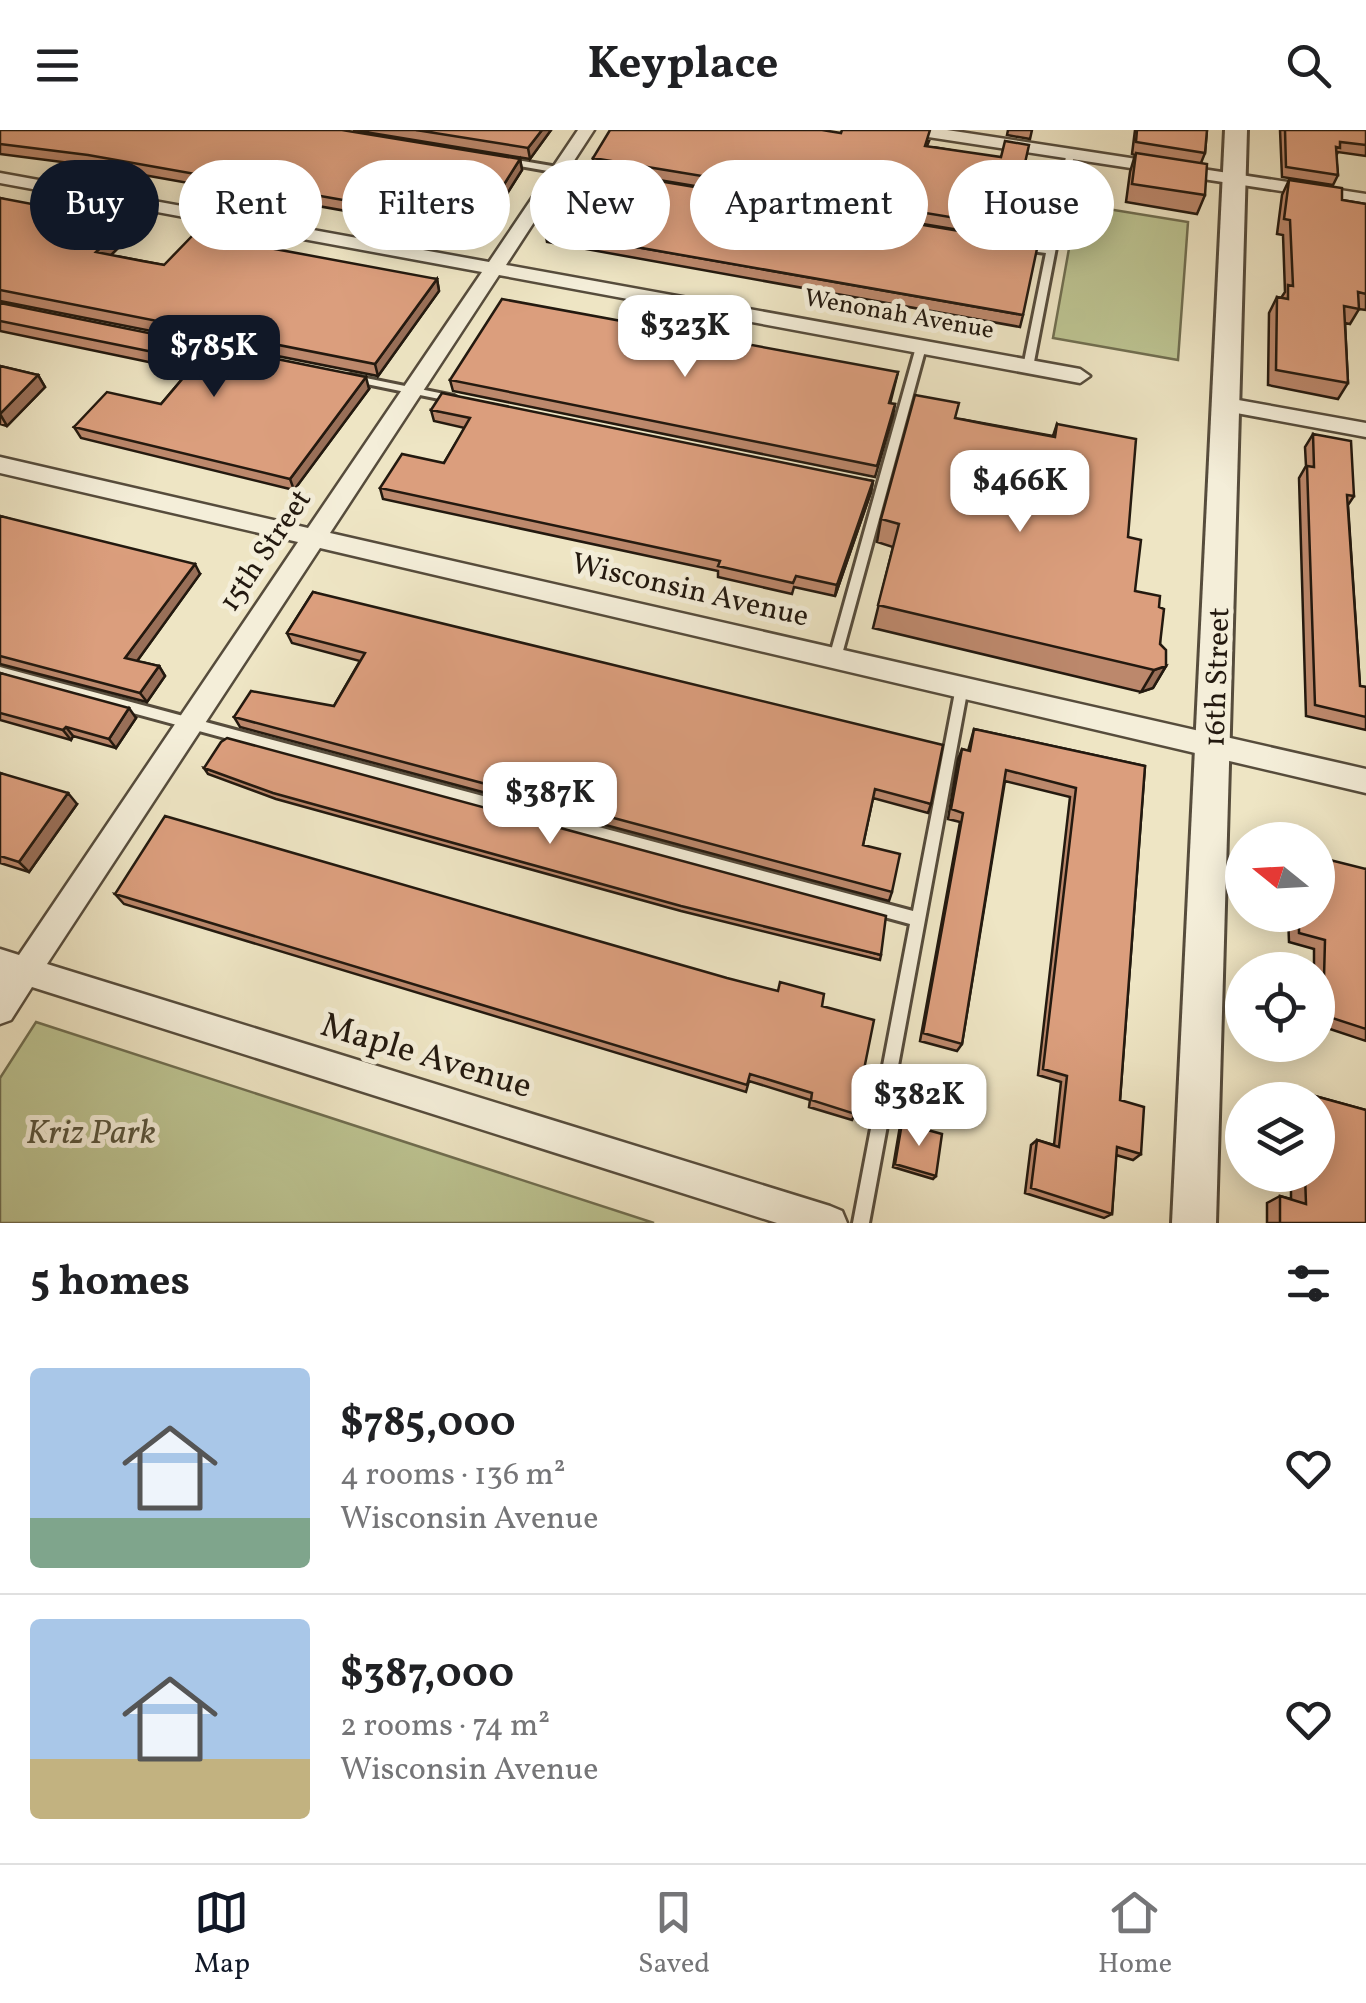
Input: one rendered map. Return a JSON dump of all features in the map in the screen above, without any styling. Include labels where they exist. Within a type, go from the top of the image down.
[{"type":"street","name":"15th Street","points":[[566,160],[586,130]]},
{"type":"street","points":[[915,130],[1366,198]]},
{"type":"street","name":"16th Street","points":[[1194,1223],[1236,130]]},
{"type":"street","name":"Wenonah Avenue","points":[[0,178],[1080,376]]},
{"type":"street","name":"15th Street","points":[[0,1009],[13,967],[190,723],[530,214]]},
{"type":"street","points":[[1227,404],[1366,430]]},
{"type":"street","name":"Wisconsin Avenue","points":[[0,465],[1366,780]]},
{"type":"street","name":"Maple Avenue","points":[[13,967],[830,1223]]},
{"type":"lane","points":[[1028,367],[1070,154]]},
{"type":"lane","points":[[492,159],[530,165]]},
{"type":"lane","points":[[1040,250],[1051,252]]},
{"type":"lane","points":[[835,658],[921,347]]},
{"type":"lane","points":[[341,376],[462,401]]},
{"type":"lane","points":[[863,482],[882,486]]},
{"type":"lane","points":[[0,672],[918,919]]},
{"type":"lane","points":[[861,1223],[962,687]]},
{"type":"green space","points":[[1114,210],[1188,222],[1178,360],[1053,338],[1069,250],[1114,250]]},
{"type":"green space","name":"Kriz Park","points":[[36,1022],[654,1223],[0,1223],[0,1078]]},
{"type":"building","points":[[0,130],[342,130],[520,159],[510,175],[510,160],[342,160],[342,200],[322,196],[322,160],[179,160],[179,171],[159,168],[159,160],[116,160],[0,144]]},
{"type":"building","points":[[416,130],[542,130],[528,148]]},
{"type":"building","points":[[610,130],[930,130],[925,146],[1001,157],[1005,141],[1029,145],[1026,160],[948,160],[948,217],[928,213],[928,160],[690,160],[690,174],[670,171],[670,160],[593,158]]},
{"type":"building","points":[[1137,130],[1207,130],[1205,153],[1136,142]]},
{"type":"building","points":[[1285,130],[1366,130],[1366,145],[1340,142],[1340,148],[1336,147],[1338,175],[1286,167]]},
{"type":"building","points":[[1136,153],[1207,164],[1205,195],[1132,184]]},
{"type":"building","points":[[1289,180],[1342,188],[1342,200],[1366,204],[1366,294],[1358,292],[1359,309],[1344,306],[1348,383],[1276,370],[1277,297],[1288,299],[1288,285],[1293,286],[1290,220],[1284,219]]},
{"type":"building","points":[[670,183],[690,186],[690,250],[928,250],[928,226],[948,229],[948,250],[1037,250],[1023,315],[653,250],[670,250]]},
{"type":"building","points":[[0,198],[30,204],[30,250],[98,250],[164,265],[179,250],[280,250],[437,279],[375,364],[0,290]]},
{"type":"building","points":[[502,299],[898,372],[889,403],[895,404],[877,466],[450,380]]},
{"type":"building","points":[[0,303],[366,377],[290,479],[74,427],[107,392],[161,404],[194,365],[158,353],[0,321]]},
{"type":"building","points":[[0,366],[38,375],[0,414]]},
{"type":"building","points":[[442,393],[873,481],[837,585],[796,576],[793,583],[718,566],[720,561],[380,488],[402,454],[444,463],[470,418],[431,410]]},
{"type":"building","points":[[915,395],[959,403],[955,418],[985,424],[1055,437],[1057,424],[1136,439],[1128,537],[1141,540],[1135,591],[1160,596],[1159,607],[1164,609],[1160,644],[1166,650],[1166,666],[1154,670],[878,605],[899,524],[881,519]]},
{"type":"building","points":[[1313,434],[1351,441],[1354,496],[1347,495],[1360,686],[1366,687],[1366,717],[1315,705],[1307,466],[1314,467]]},
{"type":"building","points":[[0,516],[195,564],[125,658],[159,666],[140,693],[0,656]]},
{"type":"building","points":[[313,592],[943,745],[931,804],[875,789],[863,845],[900,854],[892,892],[234,717],[251,691],[334,706],[365,653],[287,633]]},
{"type":"building","points":[[0,673],[129,708],[109,739],[0,713]]},
{"type":"building","points":[[974,729],[1145,766],[1120,1100],[1144,1107],[1141,1154],[1117,1147],[1112,1214],[1031,1188],[1037,1140],[1059,1147],[1067,1076],[1043,1069],[1076,788],[1006,770],[962,1044],[923,1033],[963,813],[951,809],[962,749],[970,751]]},
{"type":"building","points":[[227,738],[886,916],[881,955],[681,906],[273,793],[204,768]]},
{"type":"building","points":[[0,773],[68,793],[19,862],[0,856]]},
{"type":"building","points":[[165,816],[727,978],[778,991],[780,982],[824,994],[822,1006],[874,1020],[855,1114],[811,1100],[812,1093],[750,1074],[747,1085],[115,894]]},
{"type":"building","points":[[1335,861],[1366,869],[1366,1029],[1335,1019],[1335,952],[1325,952],[1325,940],[1299,933],[1335,932]]},
{"type":"building","points":[[1335,1102],[1366,1110],[1366,1223],[1280,1223],[1280,1196],[1306,1204],[1306,1192],[1335,1192]]},
{"type":"building","points":[[902,1123],[942,1134],[936,1176],[895,1164]]}]
